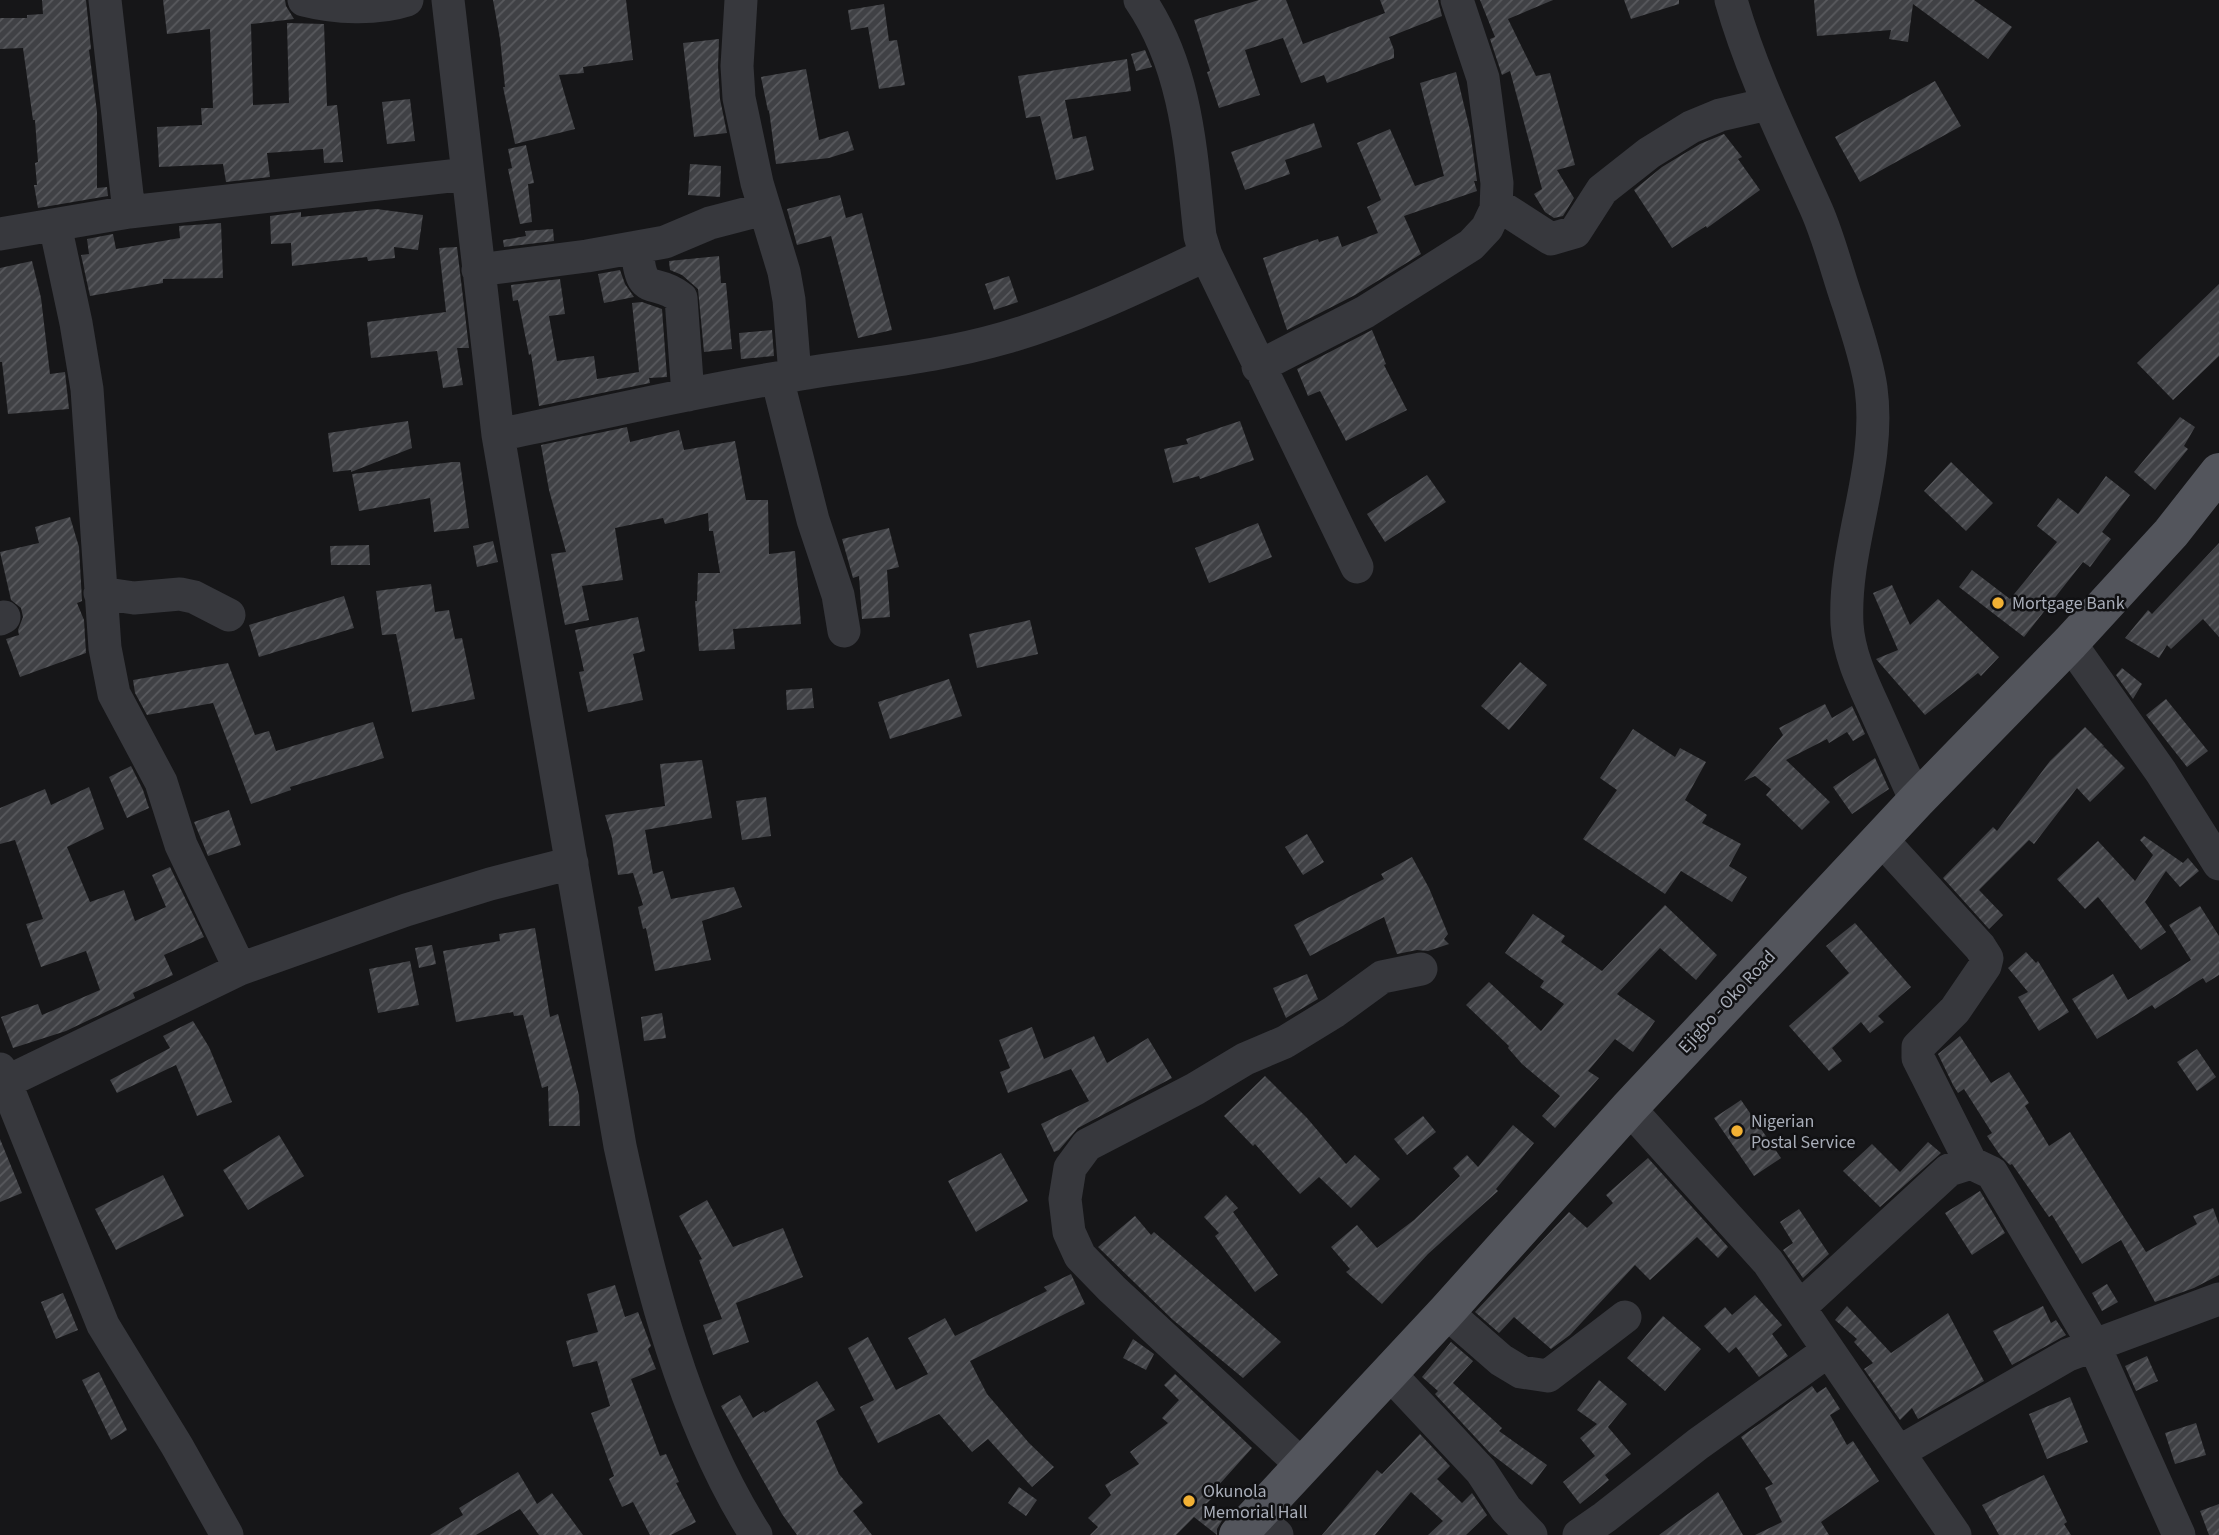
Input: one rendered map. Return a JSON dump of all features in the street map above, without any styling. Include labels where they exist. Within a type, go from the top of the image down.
[{"type":"main road","name":"Ejigbo - Oko Road","points":[[1257,1529],[1303,1466],[1388,1372],[1446,1312],[1629,1108],[1916,801],[2070,643],[2171,533],[2219,472]]},
{"type":"street","points":[[105,0],[129,212]]},
{"type":"street","points":[[304,0],[333,6],[394,4],[407,0]]},
{"type":"street","points":[[448,0],[498,435],[620,1146],[634,1210],[673,1351],[703,1436],[756,1535]]},
{"type":"street","points":[[741,0],[737,66],[740,98],[764,209],[785,282],[786,376],[813,520],[838,595],[844,631]]},
{"type":"street","points":[[1258,367],[1365,312],[1471,246],[1487,228],[1496,209],[1497,183],[1483,78],[1457,0]]},
{"type":"street","points":[[1731,0],[1742,40],[1768,104],[1818,213],[1858,336],[1871,387],[1873,423],[1868,471],[1851,571],[1847,623],[1850,648],[1916,801]]},
{"type":"street","points":[[1152,4],[1186,110],[1200,236],[1206,255],[1357,567]]},
{"type":"street","points":[[1496,209],[1506,210],[1551,239],[1575,232],[1602,190],[1649,153],[1691,127],[1720,115],[1768,104]]},
{"type":"street","points":[[0,234],[129,212],[468,173]]},
{"type":"street","points":[[478,270],[587,257],[665,242],[710,223],[764,209]]},
{"type":"street","points":[[55,225],[87,389],[100,593],[105,648],[114,694],[161,782],[181,845],[240,969]]},
{"type":"street","points":[[636,247],[643,281],[651,287],[673,292],[681,298],[688,395]]},
{"type":"street","points":[[498,435],[786,376],[898,361],[1006,337],[1122,294],[1206,255]]},
{"type":"street","points":[[100,593],[134,598],[180,594],[194,597],[229,615]]},
{"type":"street","points":[[2070,643],[2161,772],[2219,864]]},
{"type":"street","points":[[1881,839],[1987,958],[1985,966],[1955,1010],[1918,1047],[1918,1058],[1971,1163],[1992,1173],[2094,1345],[2179,1535]]},
{"type":"street","points":[[227,1535],[103,1325],[2,1079],[240,969],[406,910],[490,884],[572,863]]},
{"type":"street","points":[[1303,1466],[1140,1316],[1080,1256],[1069,1232],[1065,1199],[1070,1168],[1087,1145],[1195,1089],[1245,1059],[1285,1042],[1334,1012],[1382,977],[1421,969]]},
{"type":"street","points":[[1629,1108],[1768,1262],[1955,1535]]},
{"type":"street","points":[[1800,1307],[1950,1171],[1971,1163]]},
{"type":"street","points":[[1899,1452],[2068,1355],[2219,1299]]},
{"type":"street","points":[[1446,1312],[1501,1360],[1521,1372],[1548,1376],[1625,1317]]},
{"type":"street","points":[[1579,1535],[1698,1444],[1828,1351]]},
{"type":"street","points":[[1388,1372],[1481,1471],[1506,1509],[1531,1535]]},
{"type":"building","points":[[42,0],[86,0],[97,112],[97,188],[107,187],[108,196],[38,208],[34,185],[37,185],[35,163],[38,162],[35,120],[23,48],[0,49],[0,18],[27,18],[27,15],[43,14]]},
{"type":"building","points":[[163,0],[285,0],[294,19],[251,24],[253,105],[289,103],[287,23],[324,24],[327,106],[337,105],[343,162],[324,163],[323,149],[267,153],[270,177],[226,182],[223,164],[159,167],[157,127],[202,125],[201,108],[213,108],[210,29],[167,34]]},
{"type":"building","points":[[493,0],[626,0],[633,60],[583,67],[584,73],[559,75],[575,129],[515,144],[503,87],[500,39]]},
{"type":"building","points":[[1259,0],[1286,0],[1303,44],[1385,13],[1380,0],[1438,0],[1442,16],[1389,37],[1394,58],[1327,83],[1324,75],[1301,83],[1283,38],[1245,50],[1260,95],[1219,108],[1194,20]]},
{"type":"building","points":[[1480,0],[1553,0],[1508,19],[1536,76],[1550,73],[1575,165],[1557,170],[1574,198],[1563,216],[1554,218],[1545,212],[1534,194],[1542,189],[1510,71],[1502,75],[1490,39],[1495,37]]},
{"type":"building","points":[[1624,0],[1679,0],[1679,4],[1631,19]]},
{"type":"building","points":[[1814,0],[1974,0],[2012,27],[1988,59],[1913,4],[1908,42],[1889,39],[1891,30],[1817,36]]},
{"type":"building","points":[[884,4],[889,41],[897,40],[905,85],[879,89],[868,27],[851,30],[848,10]]},
{"type":"building","points":[[719,39],[720,99],[727,133],[694,137],[683,43]]},
{"type":"building","points":[[1145,50],[1152,67],[1136,71],[1131,54]]},
{"type":"building","points":[[1127,59],[1131,91],[1065,100],[1073,139],[1086,136],[1094,170],[1056,180],[1040,116],[1026,118],[1018,76]]},
{"type":"building","points":[[806,69],[819,140],[848,131],[854,150],[829,158],[776,164],[769,110],[761,77]]},
{"type":"building","points":[[1456,72],[1470,130],[1477,191],[1404,216],[1421,254],[1355,295],[1287,330],[1263,258],[1318,239],[1319,242],[1338,236],[1342,247],[1378,233],[1367,207],[1381,200],[1357,143],[1390,129],[1415,186],[1444,176],[1420,83]]},
{"type":"building","points":[[1935,81],[1961,126],[1860,182],[1835,137]]},
{"type":"building","points":[[410,99],[415,141],[387,144],[382,102]]},
{"type":"building","points":[[1314,123],[1322,147],[1285,160],[1290,174],[1245,190],[1231,152]]},
{"type":"building","points":[[1724,134],[1742,157],[1738,159],[1760,190],[1707,228],[1706,226],[1672,248],[1634,190],[1662,167],[1700,144]]},
{"type":"building","points":[[526,145],[534,183],[528,184],[532,222],[520,224],[508,169],[512,168],[508,149]]},
{"type":"building","points":[[690,164],[721,166],[720,197],[688,195]]},
{"type":"building","points":[[840,195],[846,218],[862,213],[892,330],[858,338],[831,236],[797,245],[787,209]]},
{"type":"building","points":[[376,209],[423,215],[418,250],[394,247],[395,258],[368,261],[367,257],[292,266],[291,243],[271,244],[270,216],[301,212],[301,217]]},
{"type":"building","points":[[221,223],[223,278],[163,279],[163,283],[90,296],[81,255],[89,254],[87,239],[113,234],[116,249],[180,238],[179,226]]},
{"type":"building","points":[[553,229],[554,241],[504,247],[503,240],[526,236],[525,231]]},
{"type":"building","points":[[457,247],[469,348],[457,348],[463,385],[443,388],[437,351],[371,358],[367,322],[446,312],[439,248]]},
{"type":"building","points":[[719,256],[721,283],[726,283],[732,349],[704,352],[698,289],[682,275],[670,270],[669,261]]},
{"type":"building","points":[[32,261],[41,298],[50,374],[65,372],[69,409],[8,414],[0,362],[0,268]]},
{"type":"building","points":[[620,270],[634,297],[604,303],[598,274]]},
{"type":"building","points":[[1009,276],[1018,302],[994,310],[985,284]]},
{"type":"building","points":[[560,279],[565,314],[549,316],[557,361],[594,356],[597,379],[639,372],[632,303],[642,302],[662,309],[667,377],[649,378],[650,383],[539,406],[531,354],[529,355],[518,300],[513,301],[511,285]]},
{"type":"building","points":[[2219,284],[2219,356],[2173,400],[2137,363]]},
{"type":"building","points":[[772,330],[774,356],[741,359],[739,333]]},
{"type":"building","points":[[1372,330],[1386,364],[1384,365],[1407,410],[1346,441],[1320,391],[1308,396],[1297,369]]},
{"type":"building","points":[[2180,417],[2195,427],[2184,446],[2188,449],[2155,490],[2134,472]]},
{"type":"building","points":[[408,421],[412,448],[351,472],[333,472],[328,433]]},
{"type":"building","points":[[1240,421],[1254,460],[1200,479],[1199,476],[1173,483],[1164,449],[1188,444],[1186,439]]},
{"type":"building","points":[[627,427],[630,442],[679,430],[684,450],[735,441],[746,500],[768,500],[769,554],[795,551],[801,624],[733,629],[735,649],[699,651],[695,601],[698,573],[720,573],[713,531],[709,531],[708,513],[665,524],[663,518],[615,528],[623,580],[582,586],[589,620],[565,625],[551,554],[566,552],[549,490],[541,445]]},
{"type":"building","points":[[460,462],[469,528],[434,532],[430,498],[359,511],[352,474]]},
{"type":"building","points":[[1951,462],[1993,503],[1966,531],[1924,491]]},
{"type":"building","points":[[1427,475],[1446,502],[1385,542],[1367,514]]},
{"type":"building","points":[[2106,476],[2130,495],[2102,532],[2111,539],[2090,567],[2083,562],[2024,637],[1959,587],[1972,570],[2010,599],[2057,542],[2037,526],[2058,498],[2078,514]]},
{"type":"building","points":[[70,517],[79,547],[82,601],[77,603],[84,620],[86,653],[20,677],[6,639],[19,635],[23,617],[21,608],[11,600],[0,552],[39,543],[35,527]]},
{"type":"building","points":[[1258,523],[1272,557],[1209,583],[1195,548]]},
{"type":"building","points":[[889,528],[899,567],[887,570],[890,617],[862,619],[859,576],[853,578],[842,539]]},
{"type":"building","points":[[493,541],[498,562],[477,567],[473,546]]},
{"type":"building","points":[[2219,543],[2219,637],[2203,619],[2171,649],[2167,645],[2159,658],[2125,638],[2148,610],[2152,614]]},
{"type":"building","points":[[369,545],[370,565],[331,565],[330,546]]},
{"type":"building","points":[[431,584],[435,612],[449,610],[455,639],[462,638],[475,699],[412,712],[396,634],[382,635],[376,591]]},
{"type":"building","points":[[1892,585],[1910,625],[1938,599],[1999,657],[1981,676],[1978,673],[1925,715],[1876,659],[1898,650],[1873,593]]},
{"type":"building","points":[[344,596],[354,628],[259,657],[249,625]]},
{"type":"building","points":[[638,617],[645,651],[633,654],[643,700],[588,712],[579,672],[584,671],[575,630]]},
{"type":"building","points":[[1030,620],[1038,654],[977,668],[969,634]]},
{"type":"building","points":[[1520,662],[1547,685],[1509,730],[1481,706]]},
{"type":"building","points":[[228,663],[255,735],[269,731],[276,751],[373,722],[384,758],[290,787],[291,790],[251,804],[213,703],[147,715],[135,693],[133,680]]},
{"type":"building","points":[[2122,668],[2142,684],[2133,699],[2116,675]]},
{"type":"building","points":[[949,679],[962,716],[890,739],[878,702]]},
{"type":"building","points":[[812,688],[814,708],[787,710],[786,690]]},
{"type":"building","points":[[2166,699],[2208,751],[2187,767],[2146,715]]},
{"type":"building","points":[[1825,704],[1832,718],[1852,706],[1865,734],[1853,741],[1847,732],[1829,743],[1827,739],[1786,760],[1830,802],[1802,830],[1766,795],[1771,789],[1755,776],[1744,781],[1783,735],[1779,728]]},
{"type":"building","points":[[2085,727],[2104,746],[2102,748],[2125,768],[2090,802],[2077,788],[2034,844],[2029,840],[1979,890],[2003,915],[1989,929],[1943,878],[1993,827],[1997,831],[2050,761]]},
{"type":"building","points":[[1633,729],[1675,757],[1680,748],[1706,762],[1685,800],[1707,815],[1702,823],[1741,844],[1729,866],[1747,877],[1732,902],[1681,871],[1665,894],[1583,839],[1617,790],[1600,778]]},
{"type":"building","points":[[1875,758],[1889,789],[1852,814],[1833,787]]},
{"type":"building","points":[[702,760],[712,818],[645,830],[653,874],[663,871],[671,899],[734,887],[742,907],[702,921],[711,960],[655,971],[646,928],[643,929],[638,907],[643,905],[633,873],[618,875],[605,815],[665,806],[660,764]]},
{"type":"building","points":[[131,766],[149,808],[127,818],[109,777]]},
{"type":"building","points":[[89,787],[104,829],[67,847],[90,902],[124,890],[135,921],[166,907],[152,875],[170,867],[204,937],[164,955],[173,975],[133,993],[135,998],[66,1031],[13,1048],[1,1017],[38,1004],[42,1015],[100,990],[86,951],[41,967],[26,924],[43,919],[15,840],[0,844],[0,808],[45,789],[51,805]]},
{"type":"building","points":[[766,797],[771,836],[742,840],[736,801]]},
{"type":"building","points":[[229,810],[241,845],[208,856],[194,822]]},
{"type":"building","points":[[1307,834],[1324,862],[1303,875],[1285,847]]},
{"type":"building","points":[[2144,836],[2183,863],[2188,858],[2199,871],[2180,887],[2166,871],[2145,902],[2166,932],[2141,950],[2098,897],[2085,909],[2057,879],[2098,841],[2135,881],[2153,855],[2140,840]]},
{"type":"building","points":[[1412,857],[1429,888],[1448,934],[1444,939],[1449,944],[1428,951],[1397,954],[1384,917],[1310,956],[1294,925],[1384,879],[1381,874]]},
{"type":"building","points":[[1665,905],[1717,955],[1696,980],[1660,948],[1617,994],[1655,1021],[1633,1052],[1615,1039],[1588,1071],[1599,1078],[1555,1128],[1542,1116],[1560,1096],[1522,1064],[1509,1046],[1466,1005],[1489,982],[1541,1031],[1564,1004],[1540,987],[1544,981],[1505,953],[1533,914],[1565,936],[1561,942],[1602,971]]},
{"type":"building","points":[[2200,906],[2219,936],[2219,975],[2206,983],[2203,978],[2155,1009],[2152,1005],[2097,1039],[2072,999],[2113,974],[2128,1000],[2191,960],[2169,925]]},
{"type":"building","points":[[1855,923],[1911,987],[1878,1016],[1884,1022],[1870,1033],[1861,1022],[1832,1048],[1842,1061],[1829,1071],[1789,1026],[1849,973],[1826,946]]},
{"type":"building","points":[[535,928],[550,1017],[558,1014],[579,1095],[580,1126],[549,1126],[548,1086],[542,1088],[523,1015],[514,1016],[513,1012],[456,1022],[443,951],[500,941],[499,934]]},
{"type":"building","points":[[432,945],[436,964],[419,968],[415,948]]},
{"type":"building","points":[[2026,952],[2036,963],[2038,961],[2069,1012],[2039,1031],[2018,997],[2028,992],[2008,968]]},
{"type":"building","points":[[410,961],[419,1005],[378,1013],[369,969]]},
{"type":"building","points":[[1307,974],[1318,999],[1286,1018],[1273,988]]},
{"type":"building","points":[[662,1013],[666,1038],[644,1041],[641,1017]]},
{"type":"building","points":[[193,1021],[209,1047],[232,1102],[197,1116],[176,1065],[117,1093],[110,1080],[170,1048],[163,1036]]},
{"type":"building","points":[[1032,1027],[1044,1059],[1094,1036],[1107,1063],[1148,1038],[1172,1078],[1078,1128],[1059,1150],[1054,1152],[1041,1124],[1089,1101],[1071,1069],[1008,1093],[1000,1072],[1010,1068],[999,1040]]},
{"type":"building","points":[[1960,1036],[1991,1083],[2009,1072],[2029,1103],[2025,1106],[2049,1146],[2070,1132],[2146,1252],[2197,1224],[2193,1216],[2213,1208],[2219,1224],[2219,1275],[2194,1288],[2155,1302],[2121,1240],[2082,1264],[2052,1215],[2049,1217],[2012,1164],[2000,1155],[1987,1136],[1992,1133],[1964,1089],[1958,1093],[1953,1085],[1938,1054]]},
{"type":"building","points":[[2197,1049],[2216,1077],[2197,1091],[2177,1062]]},
{"type":"building","points":[[1265,1076],[1307,1118],[1346,1164],[1355,1155],[1380,1179],[1351,1208],[1319,1177],[1300,1194],[1255,1144],[1253,1146],[1224,1116]]},
{"type":"building","points":[[1741,1100],[1781,1158],[1754,1176],[1714,1118]]},
{"type":"building","points":[[1423,1116],[1436,1132],[1407,1155],[1394,1139]]},
{"type":"building","points":[[1513,1125],[1534,1143],[1496,1189],[1498,1191],[1428,1254],[1382,1304],[1346,1272],[1350,1269],[1331,1247],[1357,1225],[1377,1248],[1414,1220],[1460,1176],[1453,1168],[1467,1155],[1478,1167]]},
{"type":"building","points":[[279,1135],[304,1176],[248,1210],[223,1170]]},
{"type":"building","points":[[0,1139],[22,1193],[0,1202]]},
{"type":"building","points":[[1928,1142],[1941,1153],[1880,1207],[1843,1171],[1872,1144],[1900,1172]]},
{"type":"building","points":[[1001,1153],[1028,1201],[976,1232],[948,1181]]},
{"type":"building","points":[[1648,1158],[1728,1247],[1718,1258],[1697,1237],[1650,1280],[1635,1265],[1570,1335],[1551,1349],[1514,1317],[1499,1333],[1475,1312],[1569,1212],[1587,1228],[1613,1203],[1606,1195]]},
{"type":"building","points":[[163,1175],[184,1216],[116,1250],[95,1209]]},
{"type":"building","points":[[1980,1191],[2005,1233],[1972,1255],[1945,1213]]},
{"type":"building","points":[[1226,1195],[1238,1208],[1233,1212],[1278,1275],[1255,1292],[1215,1236],[1219,1233],[1204,1217]]},
{"type":"building","points":[[707,1200],[733,1247],[783,1228],[803,1277],[736,1303],[749,1342],[713,1355],[703,1325],[722,1319],[699,1260],[702,1259],[679,1216]]},
{"type":"building","points":[[1799,1209],[1829,1254],[1803,1278],[1783,1250],[1793,1243],[1780,1222]]},
{"type":"building","points":[[1135,1216],[1151,1235],[1154,1232],[1281,1342],[1243,1378],[1173,1320],[1098,1247]]},
{"type":"building","points":[[1071,1274],[1085,1304],[970,1361],[987,1394],[1029,1443],[1054,1467],[1032,1487],[988,1439],[972,1452],[939,1414],[878,1443],[860,1407],[874,1400],[848,1348],[868,1337],[896,1390],[928,1374],[908,1338],[945,1318],[955,1336],[1047,1291],[1044,1287]]},
{"type":"building","points":[[2107,1284],[2118,1302],[2102,1311],[2092,1293]]},
{"type":"building","points":[[615,1285],[625,1317],[638,1312],[651,1346],[648,1349],[656,1369],[631,1379],[660,1456],[666,1454],[679,1482],[676,1483],[696,1522],[671,1535],[650,1535],[633,1502],[622,1507],[609,1479],[614,1476],[591,1413],[610,1406],[597,1361],[573,1367],[566,1341],[598,1332],[587,1294]]},
{"type":"building","points":[[63,1293],[78,1330],[56,1339],[41,1302]]},
{"type":"building","points":[[1755,1295],[1782,1325],[1772,1334],[1788,1356],[1759,1377],[1736,1347],[1729,1353],[1704,1326],[1725,1307],[1732,1315]]},
{"type":"building","points":[[1847,1306],[1891,1353],[1948,1313],[1984,1381],[1918,1419],[1912,1408],[1900,1420],[1864,1369],[1873,1363],[1854,1342],[1857,1339],[1835,1320]]},
{"type":"building","points":[[2043,1306],[2051,1323],[2056,1320],[2066,1335],[2012,1365],[1993,1331]]},
{"type":"building","points":[[1663,1316],[1701,1349],[1665,1391],[1627,1358]]},
{"type":"building","points":[[1133,1339],[1154,1354],[1146,1370],[1123,1358]]},
{"type":"building","points":[[1451,1342],[1473,1361],[1453,1383],[1502,1428],[1499,1431],[1547,1465],[1532,1485],[1490,1453],[1435,1394],[1438,1391],[1422,1377]]},
{"type":"building","points":[[2147,1356],[2158,1381],[2136,1391],[2125,1366]]},
{"type":"building","points":[[99,1372],[127,1430],[111,1440],[82,1380]]},
{"type":"building","points":[[1175,1374],[1252,1448],[1217,1487],[1220,1490],[1206,1504],[1223,1519],[1217,1529],[1217,1535],[1194,1517],[1176,1535],[1090,1535],[1098,1527],[1088,1518],[1111,1495],[1105,1485],[1139,1464],[1130,1452],[1168,1423],[1162,1418],[1179,1400],[1164,1385]]},
{"type":"building","points":[[1599,1380],[1627,1404],[1608,1427],[1631,1454],[1605,1475],[1609,1480],[1580,1504],[1563,1482],[1595,1456],[1580,1438],[1597,1424],[1577,1410]]},
{"type":"building","points":[[817,1381],[835,1410],[816,1421],[839,1474],[863,1503],[853,1511],[872,1535],[797,1535],[782,1514],[721,1406],[740,1395],[753,1418]]},
{"type":"building","points":[[1812,1386],[1817,1393],[1826,1387],[1840,1409],[1830,1415],[1847,1445],[1853,1441],[1879,1481],[1821,1522],[1829,1535],[1755,1535],[1782,1522],[1765,1488],[1773,1484],[1741,1437]]},
{"type":"building","points":[[2070,1397],[2088,1442],[2047,1459],[2029,1414]]},
{"type":"building","points":[[2196,1423],[2206,1455],[2175,1464],[2165,1433]]},
{"type":"building","points":[[1420,1434],[1450,1466],[1437,1479],[1462,1503],[1472,1493],[1487,1515],[1466,1535],[1428,1535],[1443,1521],[1411,1492],[1375,1535],[1322,1535],[1377,1470],[1382,1474]]},
{"type":"building","points":[[518,1472],[537,1504],[552,1493],[583,1535],[539,1535],[520,1509],[476,1535],[430,1535],[463,1515],[459,1508]]},
{"type":"building","points":[[2044,1475],[2071,1535],[1999,1535],[1982,1505]]},
{"type":"building","points":[[1019,1487],[1037,1500],[1026,1516],[1008,1503]]},
{"type":"building","points":[[1718,1492],[1743,1535],[1659,1535]]},
{"type":"building","points":[[2219,1504],[2219,1535],[2209,1535],[2200,1511]]},
{"type":"place","name":"Mortgage Bank","points":[[1998,603]]},
{"type":"place","name":"Nigerian Postal Service","points":[[1737,1131]]},
{"type":"place","name":"Okunola Memorial Hall","points":[[1189,1501]]}]
